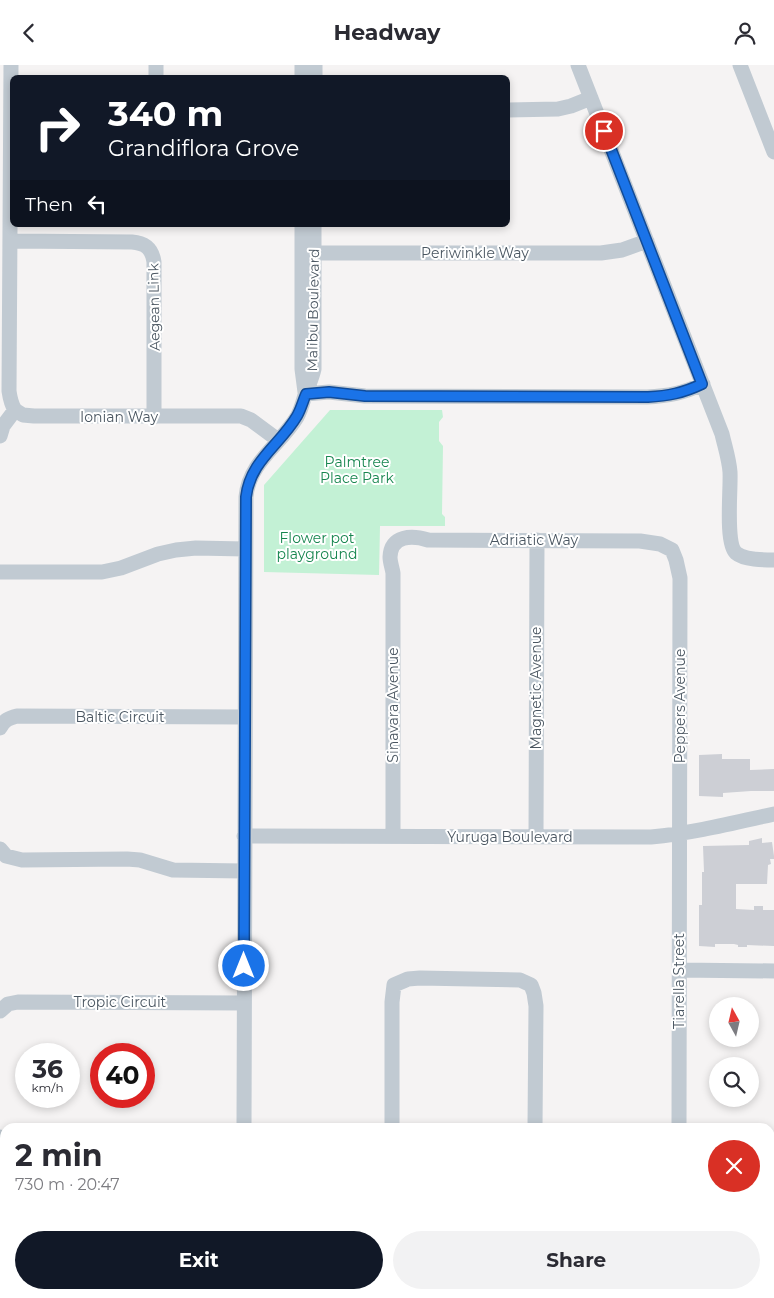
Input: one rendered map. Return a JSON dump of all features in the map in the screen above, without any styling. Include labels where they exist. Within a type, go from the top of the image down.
[{"type":"street","points":[[578,65],[722,434],[730,481],[729,534],[731,545],[735,552],[742,556],[774,560]]},
{"type":"street","points":[[740,65],[774,152]]},
{"type":"street","points":[[0,436],[3,426],[15,410],[9,391],[10,241],[8,109],[10,80]]},
{"type":"street","points":[[510,110],[558,109],[591,99]]},
{"type":"street","name":"Malibu Boulevard","points":[[302,227],[308,253]]},
{"type":"street","name":"Malibu Boulevard","points":[[306,394],[302,369],[308,253],[314,227]]},
{"type":"street","name":"Aegean Link","points":[[10,241],[132,242],[147,246],[151,251],[154,261],[154,417]]},
{"type":"street","name":"Periwinkle Way","points":[[308,253],[601,253],[622,250],[647,241]]},
{"type":"street","points":[[244,1123],[245,505],[248,482],[256,466],[297,416],[306,394],[317,399],[329,401],[341,401],[365,396],[648,397],[671,395],[691,390],[702,384]]},
{"type":"street","name":"Ionian Way","points":[[15,410],[28,416],[225,417],[244,426],[274,445]]},
{"type":"street","name":"Adriatic Way","points":[[400,545],[405,537],[418,537],[428,540],[640,541],[676,547]]},
{"type":"street","name":"Magnetic Avenue","points":[[536,837],[537,540]]},
{"type":"street","name":"Sinavara Avenue","points":[[393,837],[393,573],[390,554],[400,545]]},
{"type":"street","name":"Peppers Avenue","points":[[676,547],[676,559],[680,578],[680,834]]},
{"type":"street","points":[[0,573],[102,573],[122,568],[158,554],[176,550],[196,548],[245,549]]},
{"type":"street","name":"Baltic Circuit","points":[[0,728],[8,718],[17,716],[245,717]]},
{"type":"street","name":"Yuruga Boulevard","points":[[244,836],[647,837],[680,834],[774,814]]},
{"type":"street","name":"Tiarella Street","points":[[678,1123],[680,834]]},
{"type":"street","points":[[0,849],[8,857],[22,859],[126,859],[140,860],[173,870],[244,871]]},
{"type":"street","points":[[679,970],[774,971]]},
{"type":"street","points":[[392,1123],[392,1002],[394,985],[408,979],[420,978],[520,980],[531,985],[536,1006],[535,1123]]},
{"type":"street","name":"Tropic Circuit","points":[[0,1011],[8,1004],[18,1002],[244,1003]]},
{"type":"green space","name":"Palmtree Place Park","points":[[330,410],[442,410],[443,417],[439,422],[439,441],[443,446],[442,514],[445,517],[445,526],[380,526],[379,575],[264,572],[264,485]]},
{"type":"building","points":[[722,754],[722,759],[750,759],[750,770],[774,769],[774,791],[723,793],[723,797],[699,796],[699,755]]},
{"type":"building","points":[[762,838],[762,843],[772,842],[774,856],[774,859],[770,859],[771,864],[768,865],[767,884],[736,884],[736,909],[754,910],[754,906],[763,906],[763,910],[774,910],[774,946],[747,945],[747,947],[738,947],[738,945],[734,944],[715,944],[715,947],[699,946],[699,905],[702,905],[702,872],[704,872],[703,846],[749,845],[749,841]]},
{"type":"route","points":[[244,966],[246,491],[256,466],[292,424],[306,394],[329,392],[365,396],[648,397],[681,393],[702,384],[604,131]]},
{"type":"park label","name":"Flower pot playground","points":[[317,546]]}]
